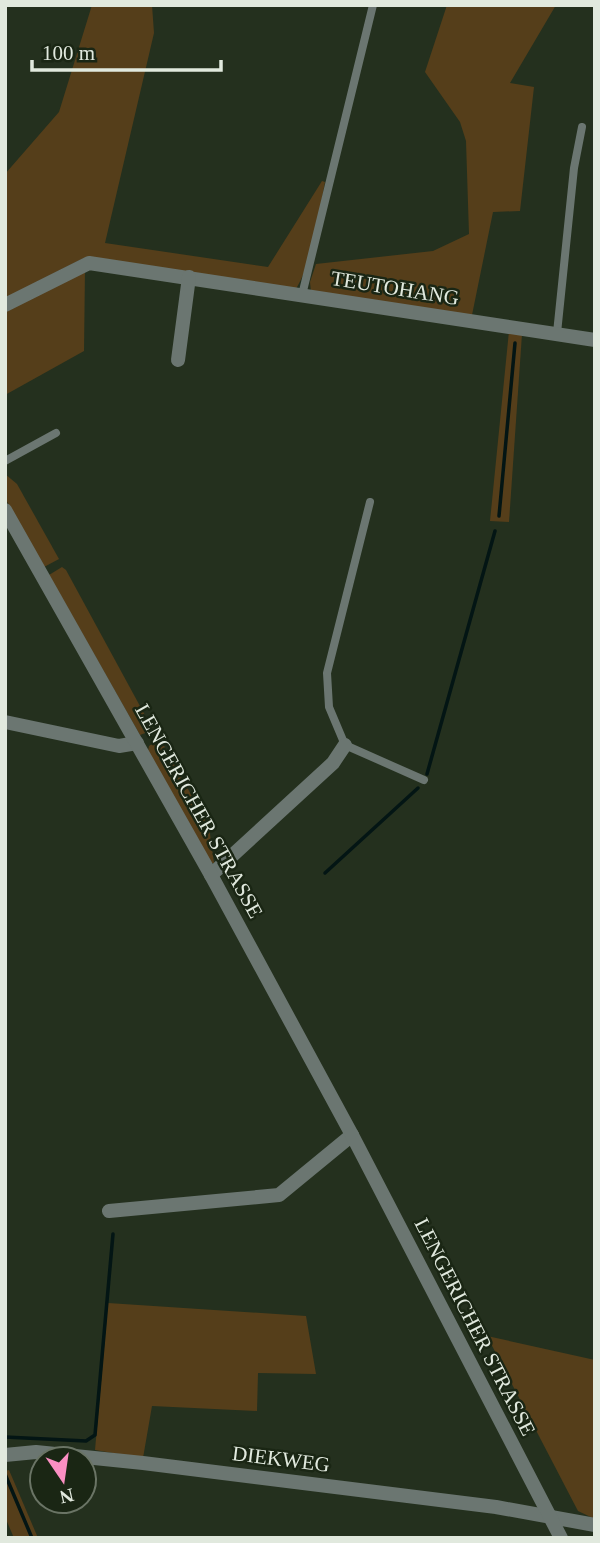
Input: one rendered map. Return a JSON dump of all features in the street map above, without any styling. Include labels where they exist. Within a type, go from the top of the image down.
[{"type":"street","name":"TEUTOHANG","points":[[5,305],[85,263],[595,340]]},
{"type":"street","points":[[178,360],[189,277]]},
{"type":"street","name":"LENGERICHER STRASSE","points":[[5,510],[211,876],[352,1135],[561,1538]]},
{"type":"street","points":[[5,722],[120,746],[137,743]]},
{"type":"street","points":[[211,876],[333,763],[345,745]]},
{"type":"street","points":[[109,1211],[279,1195],[352,1135]]},
{"type":"street","name":"DIEKWEG","points":[[5,1455],[36,1452],[116,1460],[496,1507],[595,1525]]},
{"type":"lane","points":[[302,295],[373,5]]},
{"type":"lane","points":[[557,333],[574,168],[582,127]]},
{"type":"lane","points":[[5,461],[56,433]]},
{"type":"lane","points":[[370,502],[327,673],[329,707],[345,745],[424,780]]},
{"type":"shaded area","points":[[92,5],[152,5],[154,33],[105,243],[268,267],[322,181],[325,182],[315,237],[296,289],[84,258],[5,298],[5,174],[59,112]]},
{"type":"shaded area","points":[[447,5],[556,5],[510,83],[534,87],[520,211],[493,212],[472,315],[311,292],[310,282],[316,264],[433,251],[469,234],[466,141],[460,122],[425,72]]},
{"type":"shaded area","points":[[85,268],[84,351],[5,395],[5,312]]},
{"type":"shaded area","points":[[509,331],[522,334],[509,522],[490,521]]},
{"type":"shaded area","points":[[5,474],[17,484],[59,559],[44,567],[5,498]]},
{"type":"shaded area","points":[[62,567],[153,730],[140,735],[49,575]]},
{"type":"shaded area","points":[[157,741],[162,742],[209,827],[214,863],[210,863],[148,751],[149,746]]},
{"type":"shaded area","points":[[108,1303],[306,1316],[316,1374],[258,1373],[257,1411],[152,1406],[143,1458],[98,1450],[98,1445],[95,1445]]},
{"type":"shaded area","points":[[487,1336],[595,1360],[595,1519],[578,1511]]},
{"type":"shaded area","points":[[9,1470],[38,1538],[14,1538],[5,1517],[5,1471]]},
{"type":"waterway","points":[[499,516],[515,343]]},
{"type":"waterway","points":[[427,774],[495,531]]},
{"type":"waterway","points":[[325,873],[418,788]]},
{"type":"waterway","points":[[5,1437],[86,1441],[95,1435],[113,1234]]},
{"type":"waterway","points":[[5,1474],[32,1538]]}]
